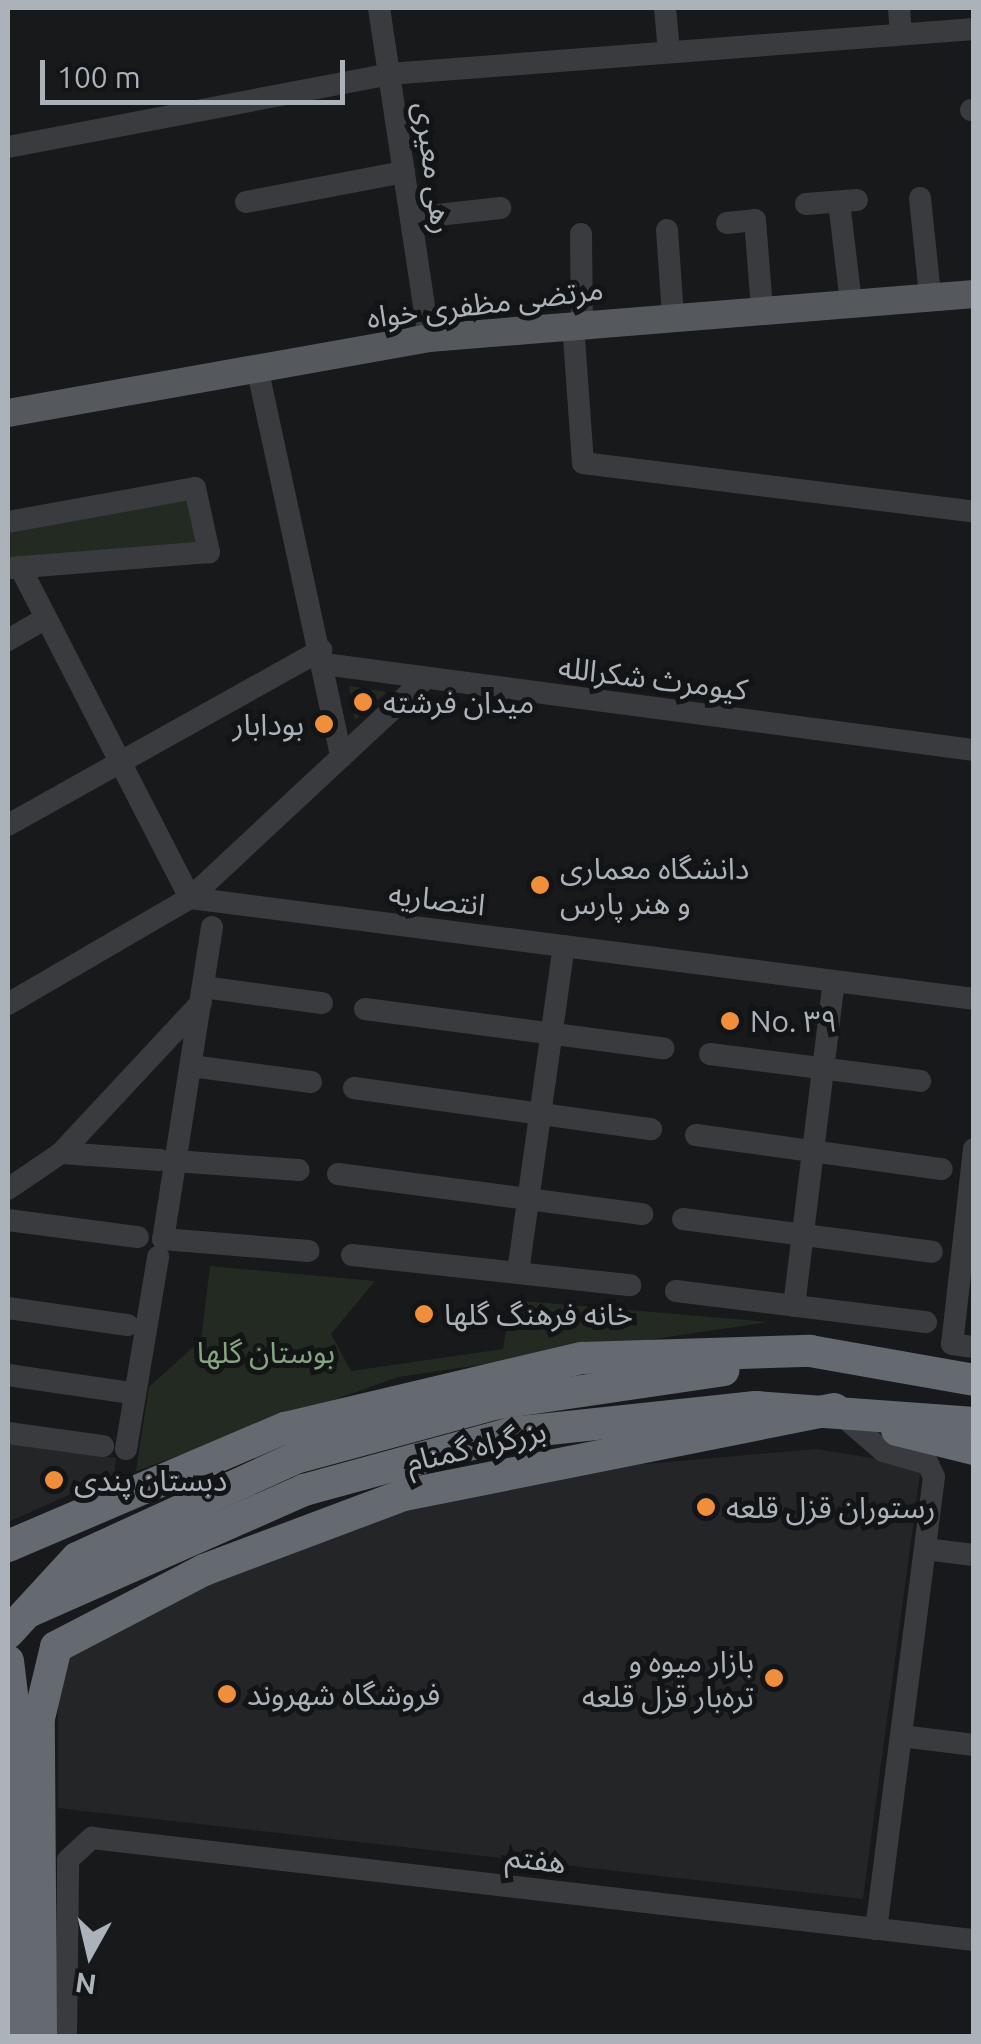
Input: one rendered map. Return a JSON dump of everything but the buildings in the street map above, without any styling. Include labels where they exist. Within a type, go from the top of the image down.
[{"type":"highway","points":[[8,1546],[285,1428],[582,1358],[810,1351],[938,1377]]},
{"type":"highway","points":[[8,1633],[77,1558],[294,1458],[494,1404],[669,1375],[788,1367],[974,1380]]},
{"type":"highway","points":[[41,2036],[40,1718],[56,1647],[204,1570],[404,1494],[846,1410],[910,1436],[974,1449]]},
{"type":"highway","name":"بزرگراه گمنام","points":[[8,1621],[304,1490],[447,1450],[665,1412],[846,1410],[974,1423]]},
{"type":"highway","points":[[9,1664],[10,2036]]},
{"type":"main road","name":"مرتضی مظفری خواه","points":[[8,412],[429,338],[974,294]]},
{"type":"street","name":"رهی معیری","points":[[380,8],[429,338]]},
{"type":"street","points":[[665,8],[669,52]]},
{"type":"street","points":[[899,8],[902,34]]},
{"type":"street","points":[[8,147],[390,74],[974,28]]},
{"type":"street","points":[[246,202],[404,172]]},
{"type":"street","points":[[920,198],[930,296]]},
{"type":"street","points":[[806,204],[848,201],[851,302]]},
{"type":"street","points":[[411,218],[500,208]]},
{"type":"street","points":[[727,223],[755,220],[762,309]]},
{"type":"street","points":[[666,230],[673,316]]},
{"type":"street","points":[[581,234],[578,324],[587,465],[974,512]]},
{"type":"street","points":[[257,368],[341,757]]},
{"type":"street","points":[[8,522],[195,488],[208,554],[14,568],[46,618],[190,898]]},
{"type":"street","points":[[8,640],[46,618]]},
{"type":"street","points":[[8,824],[119,760],[322,657]]},
{"type":"street","name":"کیومرث شکرالله","points":[[322,657],[426,678],[974,750]]},
{"type":"street","points":[[8,1004],[190,898],[426,678]]},
{"type":"street","name":"انتصاریه","points":[[190,898],[974,999]]},
{"type":"street","points":[[8,1433],[115,1447],[132,1393],[160,1248],[168,1161],[192,1066],[212,927]]},
{"type":"street","points":[[518,1272],[564,946]]},
{"type":"street","points":[[794,1306],[834,980]]},
{"type":"street","points":[[202,995],[322,1004]]},
{"type":"street","points":[[8,1188],[60,1153],[202,995]]},
{"type":"street","points":[[365,1009],[664,1048]]},
{"type":"street","points":[[710,1054],[920,1081]]},
{"type":"street","points":[[192,1066],[312,1082]]},
{"type":"street","points":[[354,1088],[652,1129]]},
{"type":"street","points":[[696,1135],[942,1169]]},
{"type":"street","points":[[962,1346],[974,1149]]},
{"type":"street","points":[[60,1153],[299,1170]]},
{"type":"street","points":[[338,1174],[642,1214]]},
{"type":"street","points":[[683,1219],[932,1252]]},
{"type":"street","points":[[8,1220],[138,1237]]},
{"type":"street","points":[[160,1248],[309,1251]]},
{"type":"street","points":[[352,1255],[630,1285]]},
{"type":"street","points":[[676,1290],[926,1322]]},
{"type":"street","points":[[8,1308],[128,1325]]},
{"type":"street","points":[[8,1375],[132,1393]]},
{"type":"street","points":[[846,1410],[883,1450],[933,1470],[876,1928]]},
{"type":"street","points":[[925,1549],[974,1555]]},
{"type":"street","points":[[900,1736],[974,1745]]},
{"type":"street","name":"هفتم","points":[[66,2036],[68,1860],[92,1838],[974,1940]]},
{"type":"shaded area","name":"دبستان پندی","points":[[8,1444],[116,1458],[114,1475],[8,1522]]},
{"type":"shaded area","points":[[816,1449],[921,1466],[863,1899],[58,1808],[58,1696],[72,1653],[129,1617],[345,1527],[566,1471]]},
{"type":"green space","points":[[192,495],[204,550],[8,564],[8,528]]},
{"type":"green space","points":[[349,686],[387,692],[355,720]]},
{"type":"green space","name":"بوستان گلها","points":[[210,1266],[375,1281],[331,1334],[351,1371],[503,1349],[511,1300],[769,1322],[398,1377],[136,1471],[149,1387],[201,1340]]},
{"type":"place","name":"میدان فرشته","points":[[363,702]]},
{"type":"place","name":"بودابار","points":[[324,724]]},
{"type":"place","name":"دانشگاه معماری و هنر پارس","points":[[540,885]]},
{"type":"place","name":"No. ۳۹","points":[[730,1021]]},
{"type":"place","name":"خانه فرهنگ گلها","points":[[424,1314]]},
{"type":"place","name":"دبستان پندی","points":[[54,1480]]},
{"type":"place","name":"رستوران قزل قلعه","points":[[706,1507]]},
{"type":"place","name":"بازار میوه و تره‌بار قزل قلعه","points":[[774,1678]]},
{"type":"place","name":"فروشگاه شهروند","points":[[227,1694]]}]
